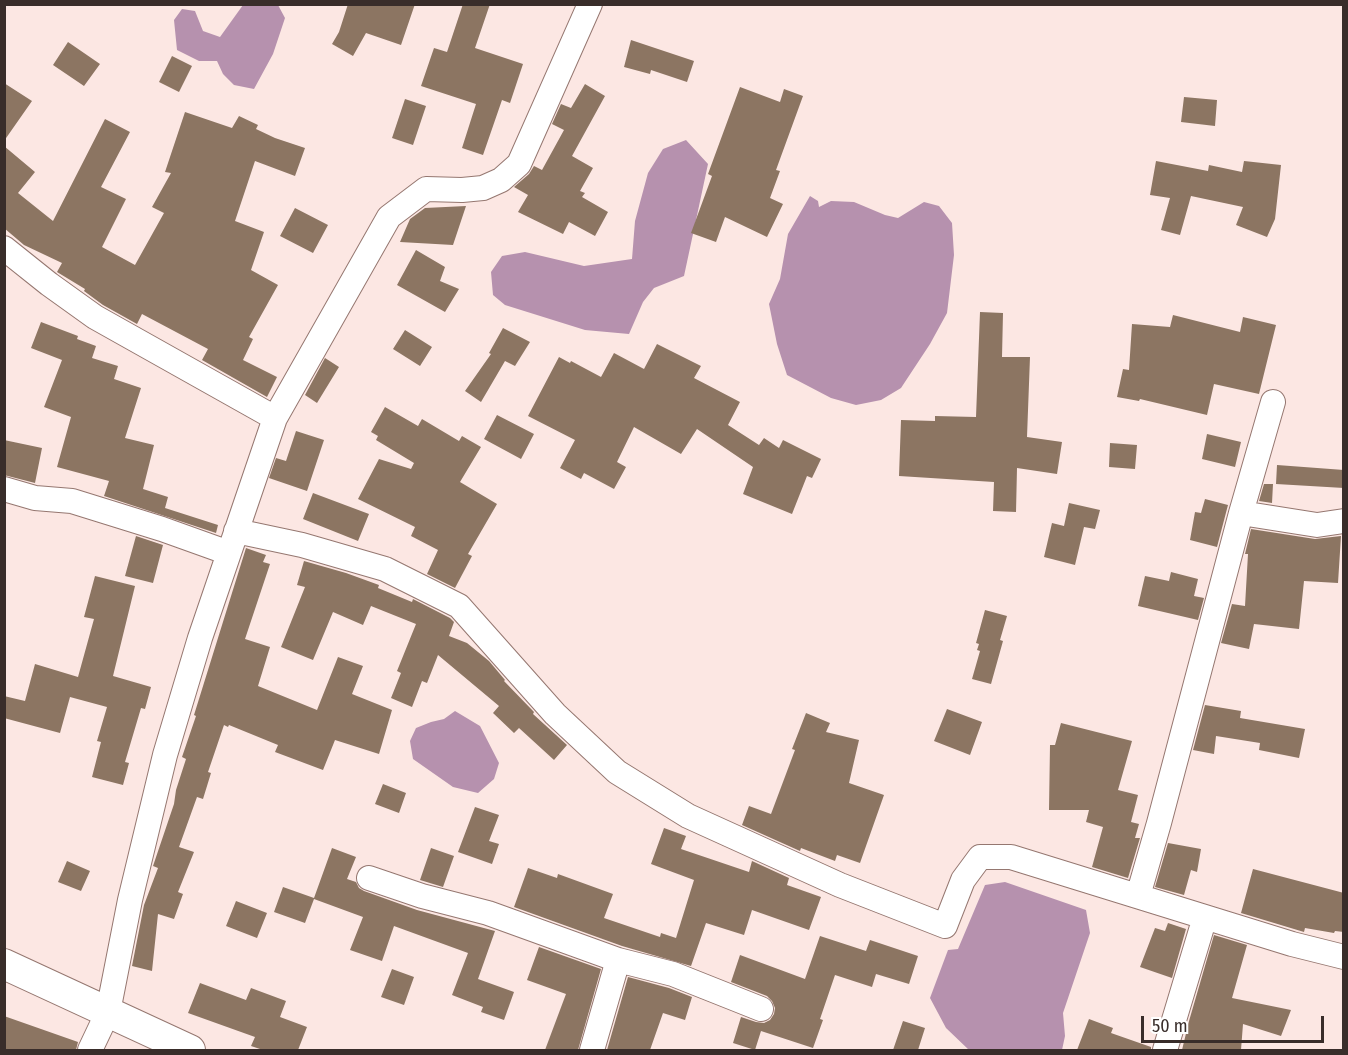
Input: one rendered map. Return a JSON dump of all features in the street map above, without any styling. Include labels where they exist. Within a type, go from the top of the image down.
[{"type":"street","points":[[90,1050],[108,1012],[130,900],[165,755],[200,638],[274,418],[388,217],[426,189],[483,188],[501,180],[519,164],[590,4]]},
{"type":"street","points":[[4,248],[95,317],[274,418]]},
{"type":"street","points":[[1138,896],[1160,823],[1241,513],[1274,402]]},
{"type":"street","points":[[4,489],[35,498],[72,501],[162,529],[232,542],[302,545],[385,569],[459,606],[555,714],[617,772],[688,816],[840,885],[945,926],[963,880],[980,857],[1011,857],[1292,944],[1344,957]]},
{"type":"street","points":[[1241,513],[1317,525],[1344,521]]},
{"type":"street","points":[[369,878],[422,896],[488,912],[618,960],[673,974],[761,1009]]},
{"type":"street","points":[[1165,1050],[1205,917]]},
{"type":"street","points":[[592,1050],[618,960]]},
{"type":"street","points":[[4,964],[190,1050]]},
{"type":"shaded area","points":[[243,5],[278,5],[285,18],[273,54],[254,89],[234,85],[223,74],[217,61],[199,61],[177,50],[174,20],[182,9],[195,11],[203,31],[220,37]]},
{"type":"shaded area","points":[[686,140],[708,164],[684,276],[654,288],[643,302],[629,334],[585,330],[505,305],[493,295],[491,272],[502,256],[525,252],[584,266],[632,259],[635,221],[648,173],[663,149]]},
{"type":"shaded area","points":[[810,196],[818,201],[819,207],[831,201],[854,202],[898,218],[924,202],[939,206],[952,223],[954,255],[947,313],[901,388],[881,400],[856,405],[831,398],[787,375],[777,344],[769,304],[780,279],[788,234]]},
{"type":"shaded area","points":[[455,711],[480,726],[499,763],[494,779],[478,793],[453,787],[413,759],[410,741],[416,728],[444,719]]},
{"type":"shaded area","points":[[1005,882],[1086,910],[1090,933],[1063,1013],[1065,1036],[1062,1050],[969,1050],[946,1028],[930,998],[948,950],[958,949],[985,885]]},
{"type":"building","points":[[348,4],[415,4],[401,45],[366,33],[353,56],[332,44],[339,32]]},
{"type":"building","points":[[463,4],[490,4],[475,48],[523,64],[510,103],[502,100],[483,155],[462,148],[476,104],[421,86],[434,48],[447,52]]},
{"type":"building","points":[[631,40],[694,61],[687,82],[651,70],[650,74],[624,67]]},
{"type":"building","points":[[68,42],[100,64],[84,86],[53,65]]},
{"type":"building","points":[[172,56],[192,66],[179,92],[159,82]]},
{"type":"building","points":[[4,83],[32,101],[4,141]]},
{"type":"building","points":[[585,84],[605,96],[572,156],[593,168],[580,191],[585,193],[582,197],[608,212],[595,236],[569,222],[563,234],[518,212],[528,195],[514,187],[529,174],[534,166],[542,170],[564,130],[552,124],[561,104],[571,108]]},
{"type":"building","points":[[740,87],[780,102],[784,89],[803,96],[776,170],[780,171],[770,198],[783,204],[767,237],[725,217],[716,242],[691,233],[712,176],[708,174]]},
{"type":"building","points":[[1184,97],[1217,100],[1215,126],[1181,122]]},
{"type":"building","points":[[405,99],[426,106],[413,145],[392,138]]},
{"type":"building","points":[[185,112],[232,128],[239,116],[258,125],[256,129],[305,148],[295,176],[255,161],[235,221],[264,232],[251,270],[278,285],[249,337],[253,339],[243,360],[277,377],[267,397],[202,360],[208,349],[142,314],[137,324],[103,305],[84,291],[85,289],[57,272],[62,263],[24,245],[4,228],[4,146],[35,172],[18,193],[53,221],[105,119],[130,132],[101,187],[126,199],[102,247],[135,265],[164,213],[152,207],[171,173],[165,172]]},
{"type":"building","points":[[1156,161],[1208,171],[1209,165],[1242,172],[1244,161],[1281,165],[1275,219],[1267,237],[1236,225],[1243,207],[1191,196],[1180,235],[1161,230],[1170,198],[1150,195]]},
{"type":"building","points":[[466,206],[453,245],[400,242],[410,219],[425,208]]},
{"type":"building","points":[[295,208],[328,225],[313,253],[280,236]]},
{"type":"building","points":[[416,250],[445,267],[440,281],[459,289],[445,312],[397,285]]},
{"type":"building","points":[[980,312],[1003,313],[1002,357],[1030,357],[1027,437],[1062,442],[1057,474],[1017,468],[1016,512],[993,511],[994,482],[899,476],[901,420],[935,421],[935,416],[976,417]]},
{"type":"building","points":[[1173,315],[1240,332],[1243,317],[1276,325],[1259,394],[1214,384],[1207,415],[1140,399],[1139,401],[1117,397],[1123,369],[1129,370],[1132,324],[1170,327]]},
{"type":"building","points":[[41,322],[78,336],[77,339],[96,346],[92,358],[118,366],[114,379],[141,388],[125,438],[154,445],[143,489],[168,497],[165,508],[218,525],[216,533],[104,496],[109,481],[57,467],[71,417],[44,407],[62,360],[31,348]]},
{"type":"building","points":[[503,328],[530,342],[515,366],[505,361],[481,402],[465,391],[491,354],[489,353]]},
{"type":"building","points":[[405,330],[432,347],[420,366],[393,349]]},
{"type":"building","points":[[657,344],[701,366],[694,378],[740,402],[728,425],[759,445],[764,438],[779,448],[783,440],[821,459],[812,478],[807,476],[792,514],[743,494],[753,467],[697,429],[681,454],[634,427],[617,462],[626,467],[614,489],[584,473],[581,479],[560,468],[575,440],[528,416],[559,357],[601,377],[614,353],[644,369]]},
{"type":"building","points":[[325,358],[339,367],[317,403],[305,395]]},
{"type":"building","points":[[385,407],[418,426],[422,419],[459,441],[462,436],[481,447],[460,482],[497,504],[468,554],[472,556],[455,588],[427,574],[438,550],[411,536],[415,527],[358,499],[379,459],[411,469],[414,463],[376,440],[378,436],[371,432]]},
{"type":"building","points":[[497,415],[534,434],[521,459],[484,439]]},
{"type":"building","points":[[296,431],[324,440],[307,491],[269,478],[276,458],[286,461]]},
{"type":"building","points":[[1207,434],[1241,442],[1235,467],[1202,459]]},
{"type":"building","points":[[4,440],[42,448],[35,483],[4,475]]},
{"type":"building","points":[[1110,443],[1137,445],[1135,469],[1109,467]]},
{"type":"building","points":[[1277,465],[1344,470],[1344,488],[1276,484]]},
{"type":"building","points":[[1264,484],[1273,484],[1272,503],[1259,501]]},
{"type":"building","points":[[313,493],[369,514],[358,541],[303,519]]},
{"type":"building","points":[[1205,499],[1228,505],[1217,547],[1190,540],[1195,512],[1201,513]]},
{"type":"building","points":[[1069,503],[1100,510],[1095,529],[1084,527],[1075,565],[1044,557],[1052,523],[1064,526]]},
{"type":"building","points":[[1251,529],[1315,539],[1341,536],[1338,583],[1304,581],[1299,629],[1254,624],[1249,649],[1221,643],[1232,604],[1245,606],[1248,554],[1245,554]]},
{"type":"building","points":[[136,536],[163,545],[153,583],[125,576]]},
{"type":"building","points":[[246,548],[266,555],[263,562],[270,564],[245,639],[270,647],[258,686],[317,710],[338,657],[363,666],[352,694],[392,710],[379,754],[335,740],[323,770],[275,752],[278,745],[224,725],[208,772],[211,773],[203,799],[197,797],[179,847],[194,852],[178,892],[183,894],[174,919],[158,914],[152,971],[132,966],[144,905],[158,868],[153,866],[174,804],[186,759],[182,757],[196,716],[194,715]]},
{"type":"building","points":[[304,561],[379,585],[378,588],[412,602],[413,599],[450,618],[454,622],[449,636],[467,643],[489,661],[504,681],[534,712],[533,714],[567,745],[554,760],[519,728],[514,733],[493,713],[499,706],[438,655],[427,683],[422,681],[412,707],[391,698],[401,673],[397,671],[416,624],[371,606],[363,625],[333,612],[313,660],[281,647],[305,587],[297,585]]},
{"type":"building","points":[[1171,572],[1198,579],[1194,596],[1204,598],[1198,620],[1138,606],[1145,576],[1169,581]]},
{"type":"building","points":[[95,576],[135,586],[113,676],[151,687],[145,709],[141,708],[125,762],[129,763],[123,785],[92,777],[101,742],[97,741],[107,707],[70,697],[60,733],[4,718],[4,696],[25,701],[35,664],[78,677],[94,619],[84,617]]},
{"type":"building","points":[[985,610],[1007,616],[1000,640],[1003,641],[991,684],[972,679],[980,651],[977,650],[979,644],[976,643]]},
{"type":"building","points":[[1205,705],[1241,711],[1240,718],[1305,729],[1299,758],[1259,750],[1260,743],[1216,736],[1214,754],[1193,750]]},
{"type":"building","points":[[947,709],[982,722],[970,755],[934,741]]},
{"type":"building","points":[[806,713],[830,723],[826,732],[859,740],[849,783],[884,795],[860,863],[837,855],[835,861],[801,848],[800,851],[742,825],[749,806],[771,814]]},
{"type":"building","points":[[1061,723],[1132,741],[1118,790],[1138,795],[1131,822],[1139,824],[1135,838],[1140,838],[1128,878],[1092,867],[1103,827],[1086,822],[1089,810],[1049,810],[1050,745],[1055,745]]},
{"type":"building","points":[[383,784],[406,793],[399,813],[375,804]]},
{"type":"building","points":[[475,807],[499,815],[489,841],[499,844],[492,864],[458,852]]},
{"type":"building","points":[[664,828],[686,836],[681,849],[749,872],[752,861],[789,878],[787,885],[821,897],[809,930],[752,910],[744,935],[706,923],[691,966],[622,946],[514,907],[528,868],[557,878],[558,874],[613,894],[604,918],[660,937],[661,933],[676,938],[694,880],[651,864]]},
{"type":"building","points":[[1168,843],[1201,849],[1197,872],[1191,870],[1184,895],[1155,887]]},
{"type":"building","points":[[332,848],[356,857],[347,879],[356,882],[364,891],[417,910],[495,931],[478,979],[514,992],[504,1020],[481,1012],[483,1007],[452,995],[468,953],[394,926],[382,961],[350,950],[363,917],[314,899],[305,923],[274,912],[283,887],[314,898]]},
{"type":"building","points":[[431,848],[454,856],[443,887],[420,880]]},
{"type":"building","points":[[67,861],[90,871],[81,891],[58,882]]},
{"type":"building","points":[[1253,869],[1344,893],[1344,932],[1335,931],[1334,933],[1305,928],[1304,932],[1241,913]]},
{"type":"building","points":[[236,901],[267,913],[257,938],[226,926]]},
{"type":"building","points":[[1168,923],[1186,929],[1172,978],[1140,967],[1155,928],[1165,931]]},
{"type":"building","points":[[1214,935],[1247,945],[1232,998],[1291,1010],[1281,1036],[1243,1024],[1241,1050],[1182,1050]]},
{"type":"building","points":[[820,936],[866,951],[870,940],[918,956],[909,984],[876,974],[872,987],[835,975],[813,1048],[761,1031],[755,1050],[733,1043],[741,1017],[764,1023],[770,1020],[775,1008],[767,996],[731,982],[740,955],[805,979]]},
{"type":"building","points":[[539,947],[601,969],[578,1050],[545,1050],[566,994],[527,980]]},
{"type":"building","points":[[392,969],[414,977],[404,1005],[381,997]]},
{"type":"building","points":[[628,977],[692,997],[685,1020],[663,1013],[650,1050],[607,1050]]},
{"type":"building","points":[[200,983],[246,1000],[251,988],[286,1001],[280,1017],[307,1027],[298,1050],[263,1050],[251,1046],[255,1037],[188,1013]]},
{"type":"building","points":[[4,1016],[78,1042],[76,1050],[4,1050]]},
{"type":"building","points":[[1089,1019],[1113,1028],[1111,1033],[1151,1047],[1151,1050],[1077,1050]]},
{"type":"building","points":[[903,1021],[925,1028],[918,1050],[893,1050]]}]
